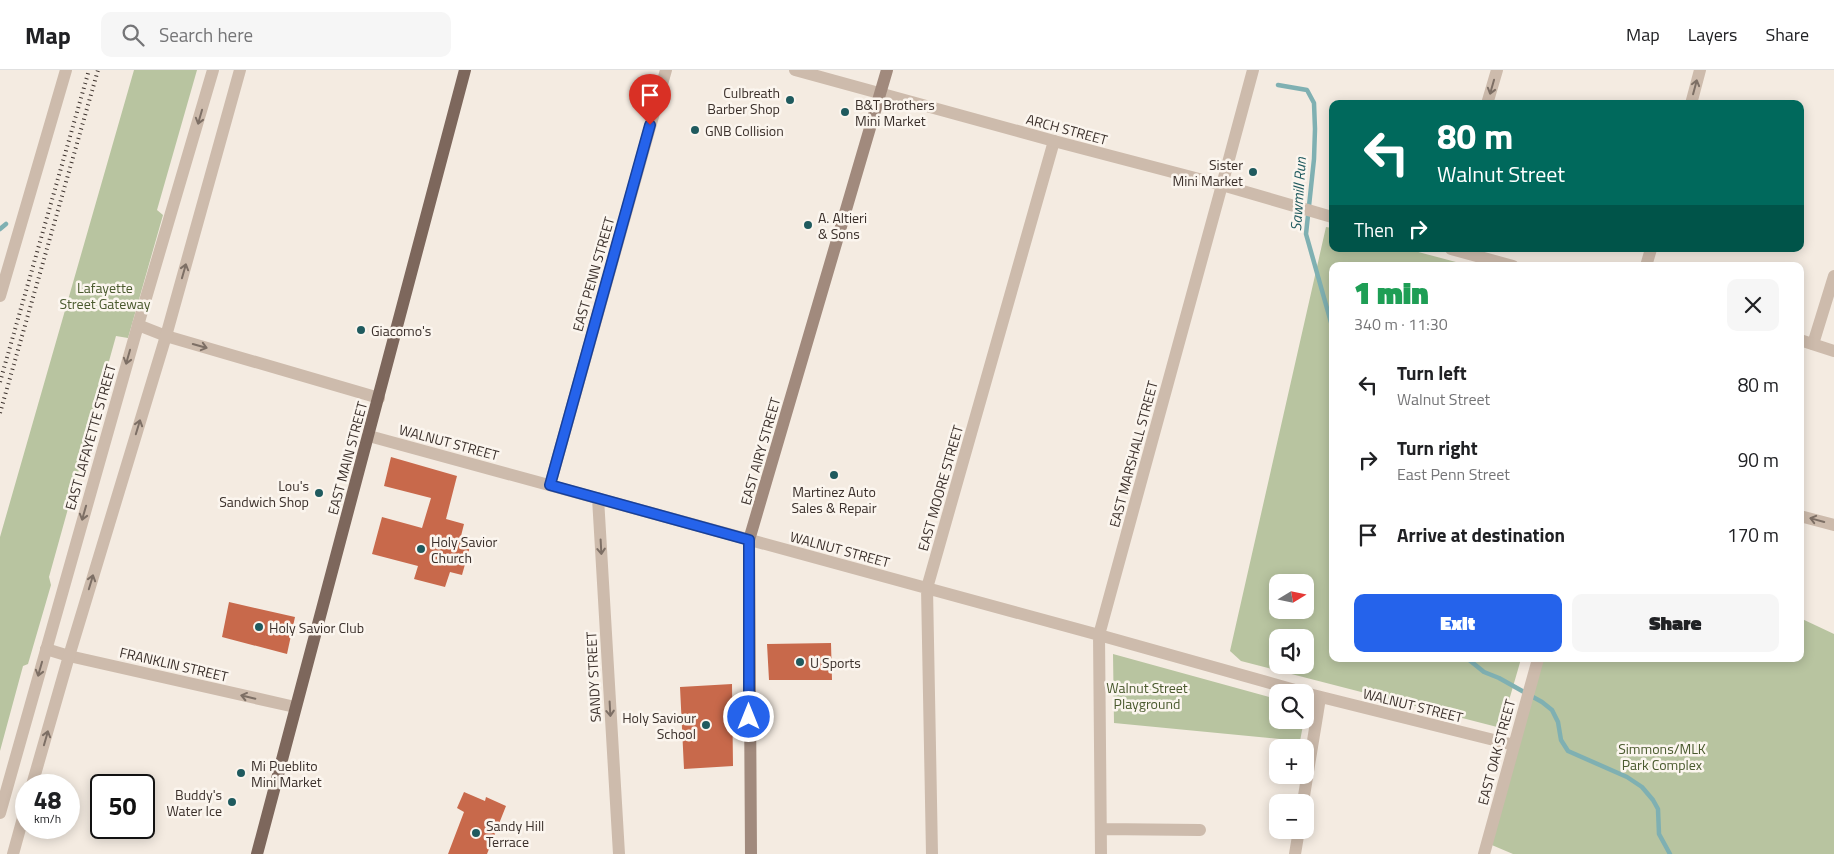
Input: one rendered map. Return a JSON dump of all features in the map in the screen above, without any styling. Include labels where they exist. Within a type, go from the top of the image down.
[{"type":"main road","name":"EAST MAIN STREET","points":[[257,854],[465,70]]},
{"type":"main road","name":"EAST AIRY STREET","points":[[751,854],[749,540],[887,70]]},
{"type":"street","points":[[0,296],[66,70]]},
{"type":"street","name":"EAST LAFAYETTE STREET","points":[[0,814],[138,324],[213,70]]},
{"type":"street","points":[[35,774],[166,336],[240,70]]},
{"type":"street","name":"EAST PENN STREET","points":[[550,485],[666,70]]},
{"type":"street","name":"ARCH STREET","points":[[794,70],[1328,215]]},
{"type":"street","name":"EAST MARSHALL STREET","points":[[1101,854],[1099,635],[1254,70]]},
{"type":"street","points":[[1488,100],[1497,70]]},
{"type":"street","points":[[1692,100],[1700,70]]},
{"type":"street","name":"EAST MOORE STREET","points":[[932,854],[927,588],[1054,141]]},
{"type":"street","points":[[1462,252],[1498,262]]},
{"type":"street","points":[[1813,344],[1834,276]]},
{"type":"street","points":[[138,324],[166,336],[379,398]]},
{"type":"street","points":[[1804,341],[1834,350]]},
{"type":"street","name":"WALNUT STREET","points":[[369,436],[1272,684]]},
{"type":"street","name":"SANDY STREET","points":[[598,498],[618,854]]},
{"type":"street","points":[[1804,517],[1834,525]]},
{"type":"street","name":"FRANKLIN STREET","points":[[46,649],[69,656],[295,708]]},
{"type":"street","name":"EAST OAK STREET","points":[[1484,854],[1537,662]]},
{"type":"street","name":"WALNUT STREET","points":[[1314,696],[1514,745]]},
{"type":"street","points":[[1304,794],[1320,698]]},
{"type":"street","points":[[1101,829],[1200,830]]},
{"type":"street","points":[[13,854],[17,839]]},
{"type":"street","points":[[1295,854],[1298,839]]},
{"type":"green space","name":"Lafayette Street Gateway","points":[[134,70],[197,70],[157,210],[163,215],[128,338],[116,336],[49,577],[51,585],[28,664],[23,666],[0,751],[0,537]]},
{"type":"green space","points":[[1326,227],[1329,228],[1329,252],[1418,252],[1456,262],[1329,262],[1329,662],[1520,662],[1501,728],[1291,674],[1314,674],[1314,629],[1269,629],[1269,668],[1241,661],[1230,651]]},
{"type":"green space","name":"Simmons/MLK Park Complex","points":[[1804,620],[1834,634],[1834,854],[1513,854],[1487,843],[1537,662],[1804,662]]},
{"type":"green space","name":"Walnut Street Playground","points":[[1113,654],[1269,697],[1269,729],[1302,729],[1300,739],[1279,739],[1114,723]]},
{"type":"building","name":"Holy Savior Church","points":[[391,457],[457,476],[446,519],[464,524],[460,540],[471,543],[462,575],[450,572],[445,587],[414,579],[418,566],[372,554],[382,517],[422,528],[431,498],[384,486]]},
{"type":"building","name":"Holy Savior Club","points":[[229,602],[295,617],[287,654],[222,637]]},
{"type":"building","name":"U Sports","points":[[831,643],[832,680],[769,680],[767,644]]},
{"type":"building","points":[[732,684],[733,766],[684,769],[680,687]]},
{"type":"building","name":"Sandy Hill Terrace","points":[[464,792],[485,801],[486,797],[506,806],[487,854],[448,854],[464,812],[457,808]]},
{"type":"waterway","name":"Sawmill Run","points":[[1278,85],[1307,90],[1314,103],[1314,159],[1306,234],[1329,315]]},
{"type":"waterway","name":"Sawmill Run","points":[[0,229],[6,224]]},
{"type":"waterway","name":"Sawmill Run","points":[[1472,662],[1484,672],[1499,678],[1542,702],[1552,710],[1558,722],[1561,740],[1568,751],[1627,777],[1642,787],[1658,809],[1659,834],[1670,854]]},
{"type":"railway","points":[[0,382],[89,70]]},
{"type":"railway","points":[[0,413],[98,70]]},
{"type":"place","name":"Culbreath Barber Shop","points":[[790,100]]},
{"type":"place","name":"B&T Brothers Mini Market","points":[[845,112]]},
{"type":"place","name":"GNB Collision","points":[[695,130]]},
{"type":"place","name":"Sister Mini Market","points":[[1253,172]]},
{"type":"place","name":"A. Altieri & Sons","points":[[808,225]]},
{"type":"place","name":"Giacomo's","points":[[361,330]]},
{"type":"place","name":"Martinez Auto Sales & Repair","points":[[834,475]]},
{"type":"place","name":"Lou's Sandwich Shop","points":[[319,493]]},
{"type":"place","name":"Holy Savior Church","points":[[421,549]]},
{"type":"place","name":"Holy Savior Club","points":[[259,627]]},
{"type":"place","name":"U Sports","points":[[800,662]]},
{"type":"place","name":"Holy Saviour School","points":[[706,725]]},
{"type":"place","name":"Mi Pueblito Mini Market","points":[[241,773]]},
{"type":"place","name":"Buddy's Water Ice","points":[[232,802]]},
{"type":"place","name":"Sandy Hill Terrace","points":[[476,833]]},
{"type":"route","points":[[650,125],[550,485],[749,540],[749,717]]}]
